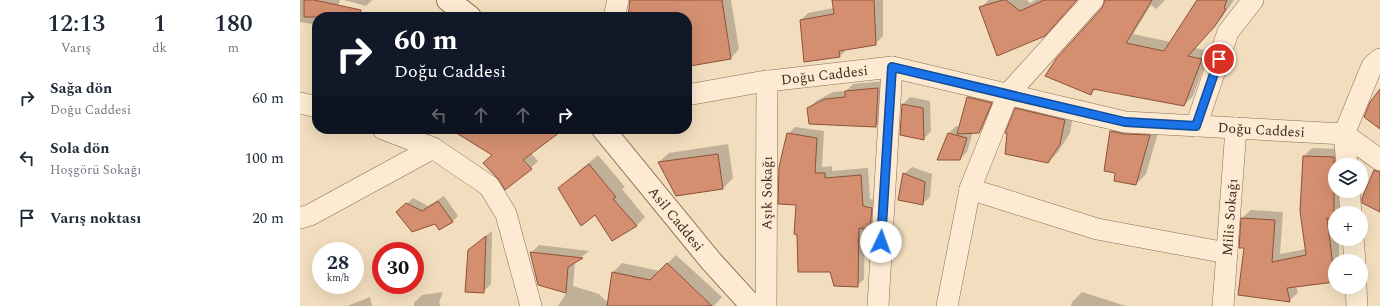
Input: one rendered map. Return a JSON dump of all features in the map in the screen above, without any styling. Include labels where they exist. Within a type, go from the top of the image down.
[{"type":"street","points":[[448,0],[464,12]]},
{"type":"street","points":[[615,12],[618,0]]},
{"type":"street","points":[[947,306],[970,189],[1008,94],[1093,0]]},
{"type":"street","points":[[1196,126],[1228,32],[1253,0]]},
{"type":"street","points":[[1346,158],[1344,134],[1372,66],[1380,59]]},
{"type":"street","points":[[878,306],[892,67]]},
{"type":"street","name":"Doğu Caddesi","points":[[692,94],[767,81],[892,67],[1125,122],[1344,134]]},
{"type":"street","name":"Aşık Sokağı","points":[[766,306],[767,81]]},
{"type":"street","points":[[300,103],[312,106]]},
{"type":"street","name":"Milis Sokağı","points":[[1224,306],[1236,128]]},
{"type":"street","points":[[396,134],[433,148],[490,186],[506,214],[531,306]]},
{"type":"street","name":"Asil Caddesi","points":[[607,134],[711,261],[752,306]]},
{"type":"street","points":[[1344,134],[1380,160]]},
{"type":"street","points":[[300,218],[310,215],[433,148]]},
{"type":"street","points":[[970,189],[1096,229],[1227,253]]},
{"type":"street","points":[[1356,294],[1357,306]]},
{"type":"building","points":[[304,0],[314,0],[361,10],[361,12],[312,12],[312,17],[304,17]]},
{"type":"building","points":[[630,0],[722,0],[731,59],[692,66],[692,12],[629,12]]},
{"type":"building","points":[[832,0],[874,0],[876,45],[839,51],[840,57],[804,62],[800,20],[834,14]]},
{"type":"building","points":[[1006,0],[1020,11],[1044,0],[1077,0],[1045,36],[997,56],[979,7]]},
{"type":"building","points":[[1105,0],[1152,0],[1126,43],[1164,51],[1197,0],[1227,0],[1224,8],[1226,9],[1215,26],[1188,56],[1202,59],[1184,106],[1093,89],[1091,95],[1045,76],[1056,59],[1102,8]]},
{"type":"building","points":[[878,88],[876,127],[809,124],[807,108],[825,99],[845,97],[845,91]]},
{"type":"building","points":[[1380,89],[1380,129],[1364,117],[1370,102]]},
{"type":"building","points":[[967,97],[992,103],[979,133],[957,134]]},
{"type":"building","points":[[902,104],[923,108],[924,140],[900,135]]},
{"type":"building","points":[[1015,108],[1065,120],[1060,144],[1048,163],[1005,154],[1007,133],[1005,133]]},
{"type":"building","points":[[1110,131],[1124,134],[1150,135],[1136,185],[1114,181],[1115,173],[1104,171]]},
{"type":"building","points":[[787,133],[817,138],[815,173],[825,173],[825,178],[861,175],[863,206],[872,208],[870,230],[859,228],[858,287],[834,286],[830,272],[798,272],[797,235],[794,234],[796,205],[778,204],[779,167]]},
{"type":"building","points":[[948,133],[967,138],[960,160],[937,160]]},
{"type":"building","points":[[458,134],[557,134],[523,160],[532,169],[505,190],[499,180],[483,163],[492,155]]},
{"type":"building","points":[[718,154],[723,189],[676,196],[658,162]]},
{"type":"building","points":[[1303,156],[1334,157],[1328,158],[1328,198],[1334,198],[1334,206],[1328,206],[1327,218],[1328,246],[1330,246],[1332,254],[1328,254],[1328,283],[1287,288],[1290,302],[1238,295],[1244,248],[1239,248],[1241,218],[1275,220],[1272,262],[1306,255],[1300,211]]},
{"type":"building","points":[[589,164],[616,197],[613,199],[637,226],[612,241],[595,215],[581,226],[558,188]]},
{"type":"building","points":[[1374,170],[1380,172],[1380,212],[1362,203],[1362,198],[1368,198],[1368,184]]},
{"type":"building","points":[[903,173],[925,182],[923,205],[898,200]]},
{"type":"building","points":[[438,201],[453,222],[439,230],[435,224],[412,232],[396,212],[406,203],[422,211]]},
{"type":"building","points":[[486,236],[484,293],[465,292],[468,250]]},
{"type":"building","points":[[530,252],[583,258],[568,267],[566,293],[538,285]]},
{"type":"building","points":[[667,263],[712,306],[607,306],[612,272],[650,280]]},
{"type":"route","points":[[881,242],[892,67],[1125,122],[1196,126],[1219,59]]}]
